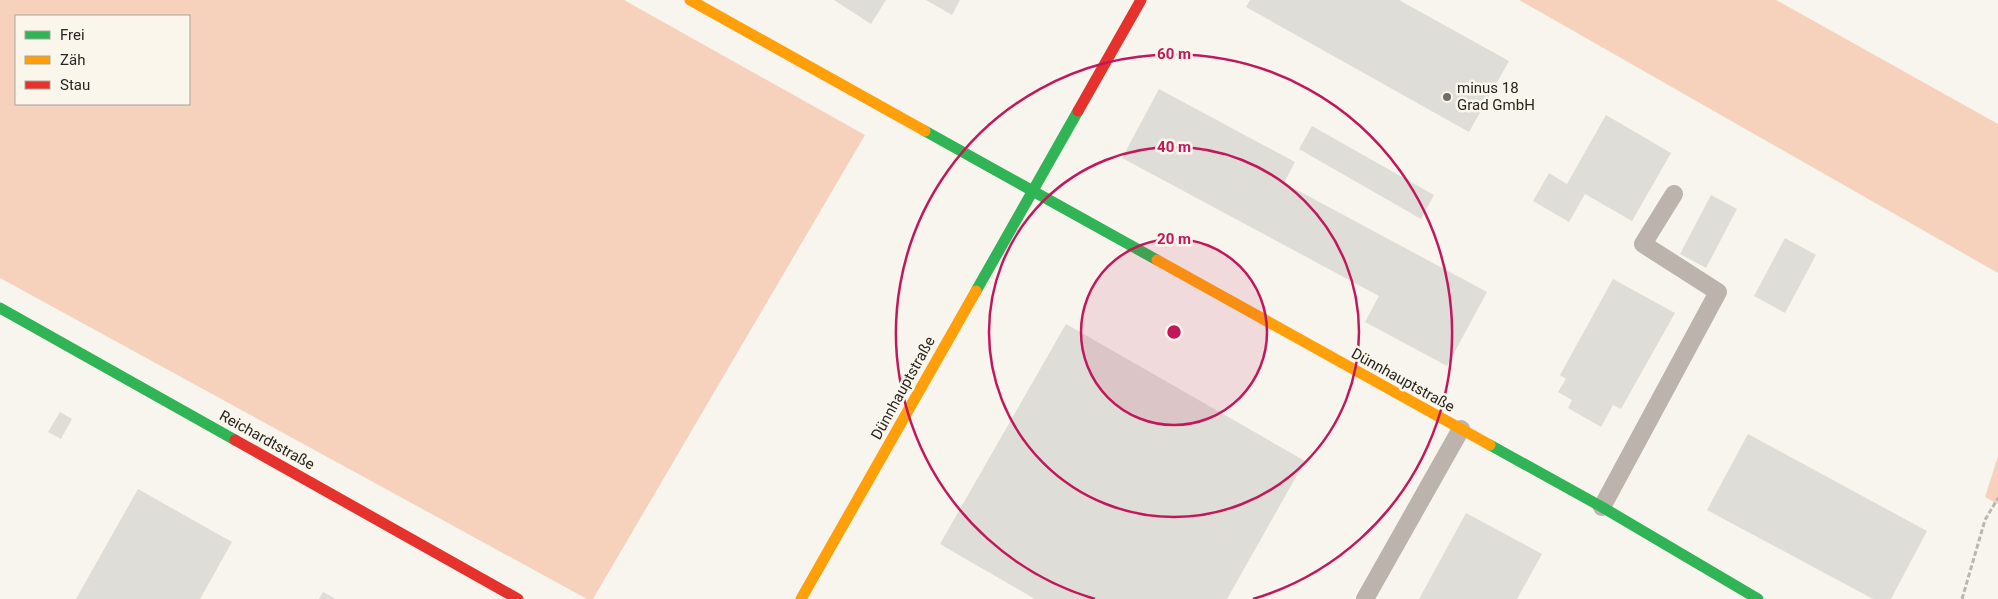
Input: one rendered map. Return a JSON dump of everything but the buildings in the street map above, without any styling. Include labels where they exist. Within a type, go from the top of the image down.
[{"type":"street","name":"Dünnhauptstraße","points":[[690,0],[1602,507],[1758,599]]},
{"type":"street","name":"Dünnhauptstraße","points":[[801,599],[1140,0]]},
{"type":"street","name":"Reichardtstraße","points":[[0,308],[518,599]]},
{"type":"lane","points":[[1602,507],[1718,292],[1643,244],[1674,194]]},
{"type":"lane","points":[[1365,599],[1461,429]]},
{"type":"path","points":[[1962,599],[1985,520],[1998,498]]},
{"type":"shaded area","points":[[0,0],[624,0],[865,135],[593,599],[587,599],[0,278]]},
{"type":"shaded area","points":[[1519,0],[1776,0],[1998,124],[1998,273]]},
{"type":"shaded area","points":[[1998,456],[1998,504],[1985,497]]},
{"type":"traffic: fast","points":[[976,291],[1078,111]]},
{"type":"traffic: fast","points":[[925,131],[1157,260]]},
{"type":"traffic: fast","points":[[0,308],[235,440]]},
{"type":"traffic: fast","points":[[1490,445],[1602,507],[1758,599]]},
{"type":"traffic: slow","points":[[690,0],[925,131]]},
{"type":"traffic: slow","points":[[1157,260],[1490,445]]},
{"type":"traffic: slow","points":[[801,599],[976,291]]},
{"type":"traffic: jam","points":[[1078,111],[1141,0]]},
{"type":"traffic: jam","points":[[235,440],[518,599]]},
{"type":"place","name":"minus 18 Grad GmbH","points":[[1447,97]]}]
